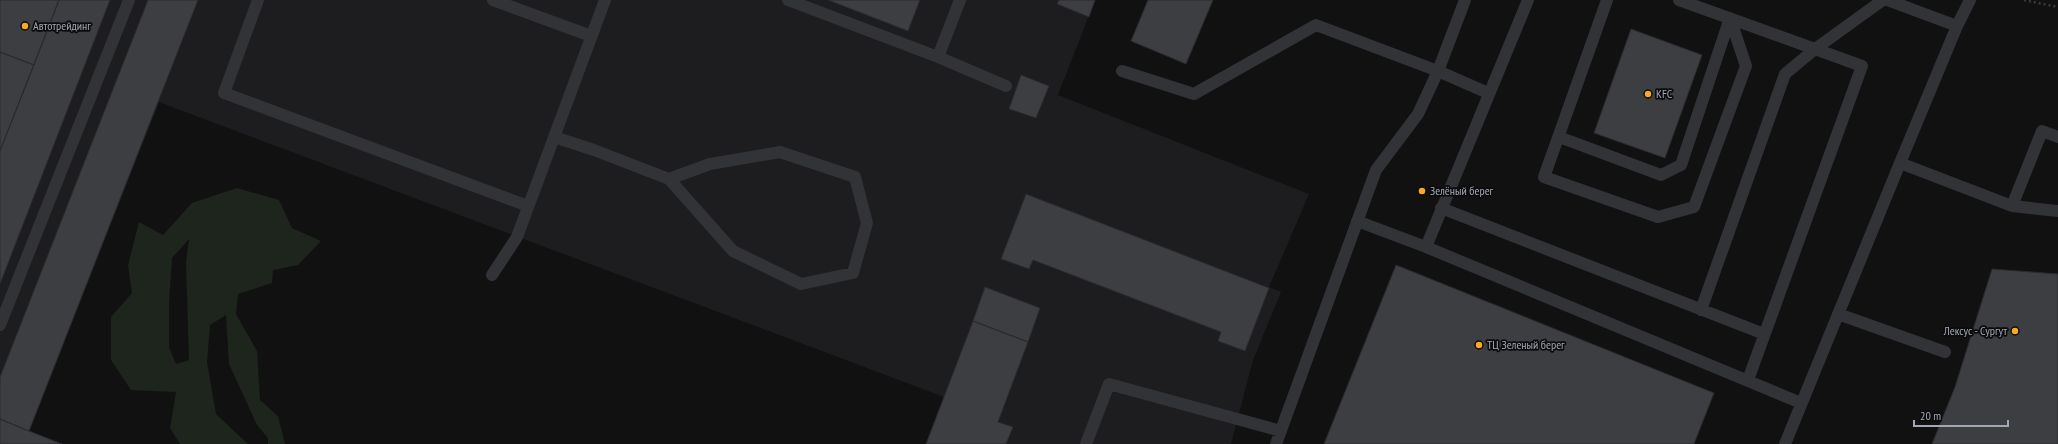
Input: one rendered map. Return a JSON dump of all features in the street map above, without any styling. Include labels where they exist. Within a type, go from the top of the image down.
[{"type":"lane","points":[[0,325],[129,0]]},
{"type":"lane","points":[[258,0],[224,93],[528,206]]},
{"type":"lane","points":[[493,0],[591,36]]},
{"type":"lane","points":[[492,275],[517,237],[605,0]]},
{"type":"lane","points":[[788,0],[938,57],[1006,86]]},
{"type":"lane","points":[[938,57],[960,0]]},
{"type":"lane","points":[[1276,444],[1376,170],[1418,114],[1438,71],[1465,0]]},
{"type":"lane","points":[[1426,247],[1488,93],[1528,0]]},
{"type":"lane","points":[[1607,0],[1544,177],[1658,217],[1694,207],[1746,66],[1730,18]]},
{"type":"lane","points":[[1678,0],[1862,66],[1748,380]]},
{"type":"lane","points":[[1701,310],[1785,74],[1815,49],[1883,0]]},
{"type":"lane","points":[[1887,0],[1957,26]]},
{"type":"lane","points":[[1785,444],[1957,26],[1970,0]]},
{"type":"lane","points":[[1558,136],[1661,175],[1681,165],[1730,18]]},
{"type":"lane","points":[[1122,71],[1194,94],[1316,25],[1438,71],[1488,93]]},
{"type":"lane","points":[[2012,206],[2042,131],[2058,137]]},
{"type":"lane","points":[[554,137],[594,150],[669,179],[733,251],[801,284],[853,273],[867,223],[855,177],[780,152],[710,164],[669,179]]},
{"type":"lane","points":[[1900,163],[2012,206],[2058,211]]},
{"type":"lane","points":[[1441,208],[1764,334]]},
{"type":"lane","points":[[1357,221],[1426,247],[1802,403]]},
{"type":"lane","points":[[1838,314],[1945,352]]},
{"type":"lane","points":[[1086,444],[1109,384],[1281,431]]},
{"type":"path","points":[[2024,0],[2058,7]]},
{"type":"shaded area","points":[[0,0],[1095,0],[1058,95],[1309,194],[1269,287],[1281,292],[1253,360],[1231,444],[926,444],[944,397],[159,102],[29,431],[62,444],[0,444]]},
{"type":"shaded area","points":[[237,188],[279,200],[292,228],[321,241],[298,265],[273,270],[272,283],[238,294],[236,314],[257,351],[260,400],[278,416],[285,444],[268,444],[268,438],[257,425],[229,364],[226,315],[210,325],[207,362],[216,414],[248,444],[180,444],[170,428],[176,392],[131,390],[111,360],[111,317],[132,293],[128,265],[139,222],[163,235],[192,203]],"holes":[[[189,239],[186,262],[189,360],[176,364],[169,347],[169,303],[172,258]]]},
{"type":"building","name":"Автотрейдинг","points":[[0,0],[59,0],[34,65],[0,52]]},
{"type":"building","points":[[59,0],[110,0],[0,284],[0,151]]},
{"type":"building","points":[[148,0],[198,0],[29,431],[0,419],[0,377]]},
{"type":"building","points":[[828,0],[920,0],[908,31]]},
{"type":"building","points":[[1059,0],[1095,0],[1089,17],[1057,4]]},
{"type":"building","points":[[1148,0],[1213,0],[1186,64],[1131,41]]},
{"type":"building","name":"KFC","points":[[1631,29],[1702,55],[1665,158],[1594,133]]},
{"type":"building","points":[[0,52],[34,65],[0,151]]},
{"type":"building","points":[[1021,75],[1049,86],[1036,118],[1009,109]]},
{"type":"building","points":[[1026,194],[1269,288],[1245,351],[1218,341],[1221,332],[1033,260],[1029,269],[1001,259]]},
{"type":"building","name":"ТЦ Зеленый берег","points":[[1396,265],[1714,393],[1694,444],[1324,444]]},
{"type":"building","name":"Лексус - Сургут","points":[[1992,269],[2058,274],[2058,444],[1932,444],[1955,387]]},
{"type":"building","points":[[985,287],[1040,308],[1028,342],[973,321]]},
{"type":"building","points":[[973,321],[1028,342],[998,422],[1013,427],[1006,444],[926,444]]},
{"type":"building","points":[[0,419],[29,431],[62,444],[0,444]]},
{"type":"place","name":"Автотрейдинг","points":[[25,26]]},
{"type":"place","name":"KFC","points":[[1648,94]]},
{"type":"place","name":"Зелёный берег","points":[[1422,191]]},
{"type":"place","name":"Лексус - Сургут","points":[[2015,331]]},
{"type":"place","name":"ТЦ Зеленый берег","points":[[1479,345]]}]
